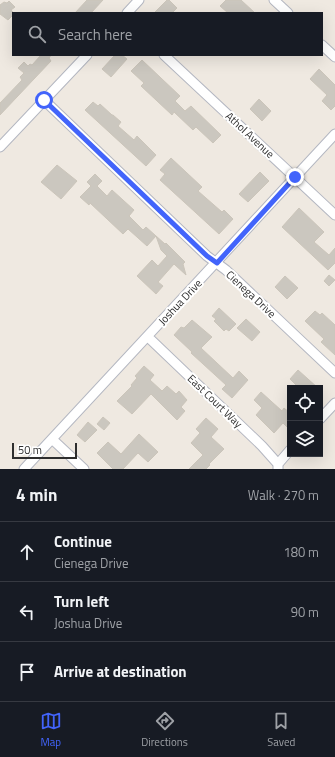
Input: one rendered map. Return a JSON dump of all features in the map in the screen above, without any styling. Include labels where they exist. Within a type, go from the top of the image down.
[{"type":"street","points":[[128,12],[139,0]]},
{"type":"street","points":[[274,0],[287,12]]},
{"type":"street","points":[[323,45],[335,57]]},
{"type":"street","points":[[0,147],[86,56]]},
{"type":"street","name":"Athol Avenue","points":[[165,56],[335,215]]},
{"type":"street","name":"Cienega Drive","points":[[44,100],[207,256],[226,270],[335,374]]},
{"type":"street","name":"Joshua Drive","points":[[24,469],[217,263],[335,134]]},
{"type":"street","name":"East Court Way","points":[[148,337],[262,446],[278,466]]},
{"type":"street","points":[[323,416],[335,403]]},
{"type":"street","points":[[52,439],[84,469]]},
{"type":"street","points":[[278,466],[287,454]]},
{"type":"building","points":[[87,0],[103,0],[92,12],[76,12]]},
{"type":"building","points":[[167,0],[169,0],[177,8],[173,12],[155,12]]},
{"type":"building","points":[[226,0],[241,0],[254,12],[227,12],[220,6]]},
{"type":"building","points":[[9,1],[15,7],[11,10],[13,12],[12,16],[8,20],[0,14],[0,5],[4,2],[7,3]]},
{"type":"building","points":[[40,56],[50,56],[49,58],[51,61],[0,115],[0,103],[22,80],[20,77],[24,73],[18,68],[24,62],[28,66],[30,64],[32,65]]},
{"type":"building","points":[[114,56],[123,56],[127,59],[111,77],[102,69]]},
{"type":"building","points":[[142,60],[180,96],[175,101],[185,111],[191,106],[221,135],[213,143],[196,127],[193,130],[174,112],[172,115],[141,86],[144,83],[131,71]]},
{"type":"building","points":[[319,69],[335,85],[335,106],[331,110],[322,101],[327,95],[310,79]]},
{"type":"building","points":[[259,99],[271,111],[262,121],[250,109]]},
{"type":"building","points":[[93,102],[98,106],[100,104],[121,122],[118,126],[134,140],[137,136],[156,155],[146,166],[85,110]]},
{"type":"building","points":[[171,158],[202,187],[198,191],[222,212],[224,210],[233,219],[219,234],[160,180],[165,174],[160,170]]},
{"type":"building","points":[[57,165],[77,181],[61,199],[41,182]]},
{"type":"building","points":[[260,172],[269,181],[248,202],[239,194]]},
{"type":"building","points":[[95,174],[102,181],[97,186],[107,196],[112,190],[134,210],[129,216],[143,230],[146,227],[165,244],[166,243],[185,262],[183,264],[186,275],[174,264],[158,282],[163,286],[156,294],[137,276],[152,260],[158,266],[167,256],[161,250],[156,236],[147,246],[128,229],[123,234],[90,203],[89,205],[80,197],[91,186],[87,182]]},
{"type":"building","points":[[299,208],[324,232],[314,242],[329,255],[335,248],[335,263],[328,270],[282,227]]},
{"type":"building","points":[[329,275],[335,280],[329,286],[324,281]]},
{"type":"building","points":[[285,276],[298,288],[287,299],[275,287]]},
{"type":"building","points":[[219,308],[236,324],[229,331],[226,329],[224,331],[214,321],[216,319],[212,316]]},
{"type":"building","points":[[315,311],[320,315],[322,313],[335,325],[335,355],[321,342],[324,339],[305,321]]},
{"type":"building","points":[[246,319],[260,332],[252,341],[237,328]]},
{"type":"building","points":[[192,320],[212,337],[201,348],[233,378],[239,371],[248,380],[232,398],[222,389],[226,385],[174,335],[181,327],[184,328]]},
{"type":"building","points":[[144,366],[154,375],[150,380],[162,391],[167,386],[176,394],[179,391],[187,400],[181,407],[185,411],[177,420],[151,394],[132,414],[117,401],[132,386],[131,385],[137,378],[135,376]]},
{"type":"building","points":[[298,370],[315,385],[296,385],[290,379]]},
{"type":"building","points":[[261,392],[282,411],[284,408],[287,410],[287,427],[283,423],[274,433],[256,415],[262,408],[254,400]]},
{"type":"building","points":[[103,417],[110,423],[104,430],[97,424]]},
{"type":"building","points":[[206,418],[218,429],[211,437],[224,449],[206,469],[189,469],[203,455],[191,443],[200,433],[196,429]]},
{"type":"building","points":[[88,422],[97,430],[85,442],[77,435]]},
{"type":"building","points":[[139,434],[158,452],[148,462],[138,453],[123,469],[113,469],[97,453],[108,442],[121,454]]},
{"type":"route","points":[[44,100],[207,256],[217,263],[295,177]]}]
